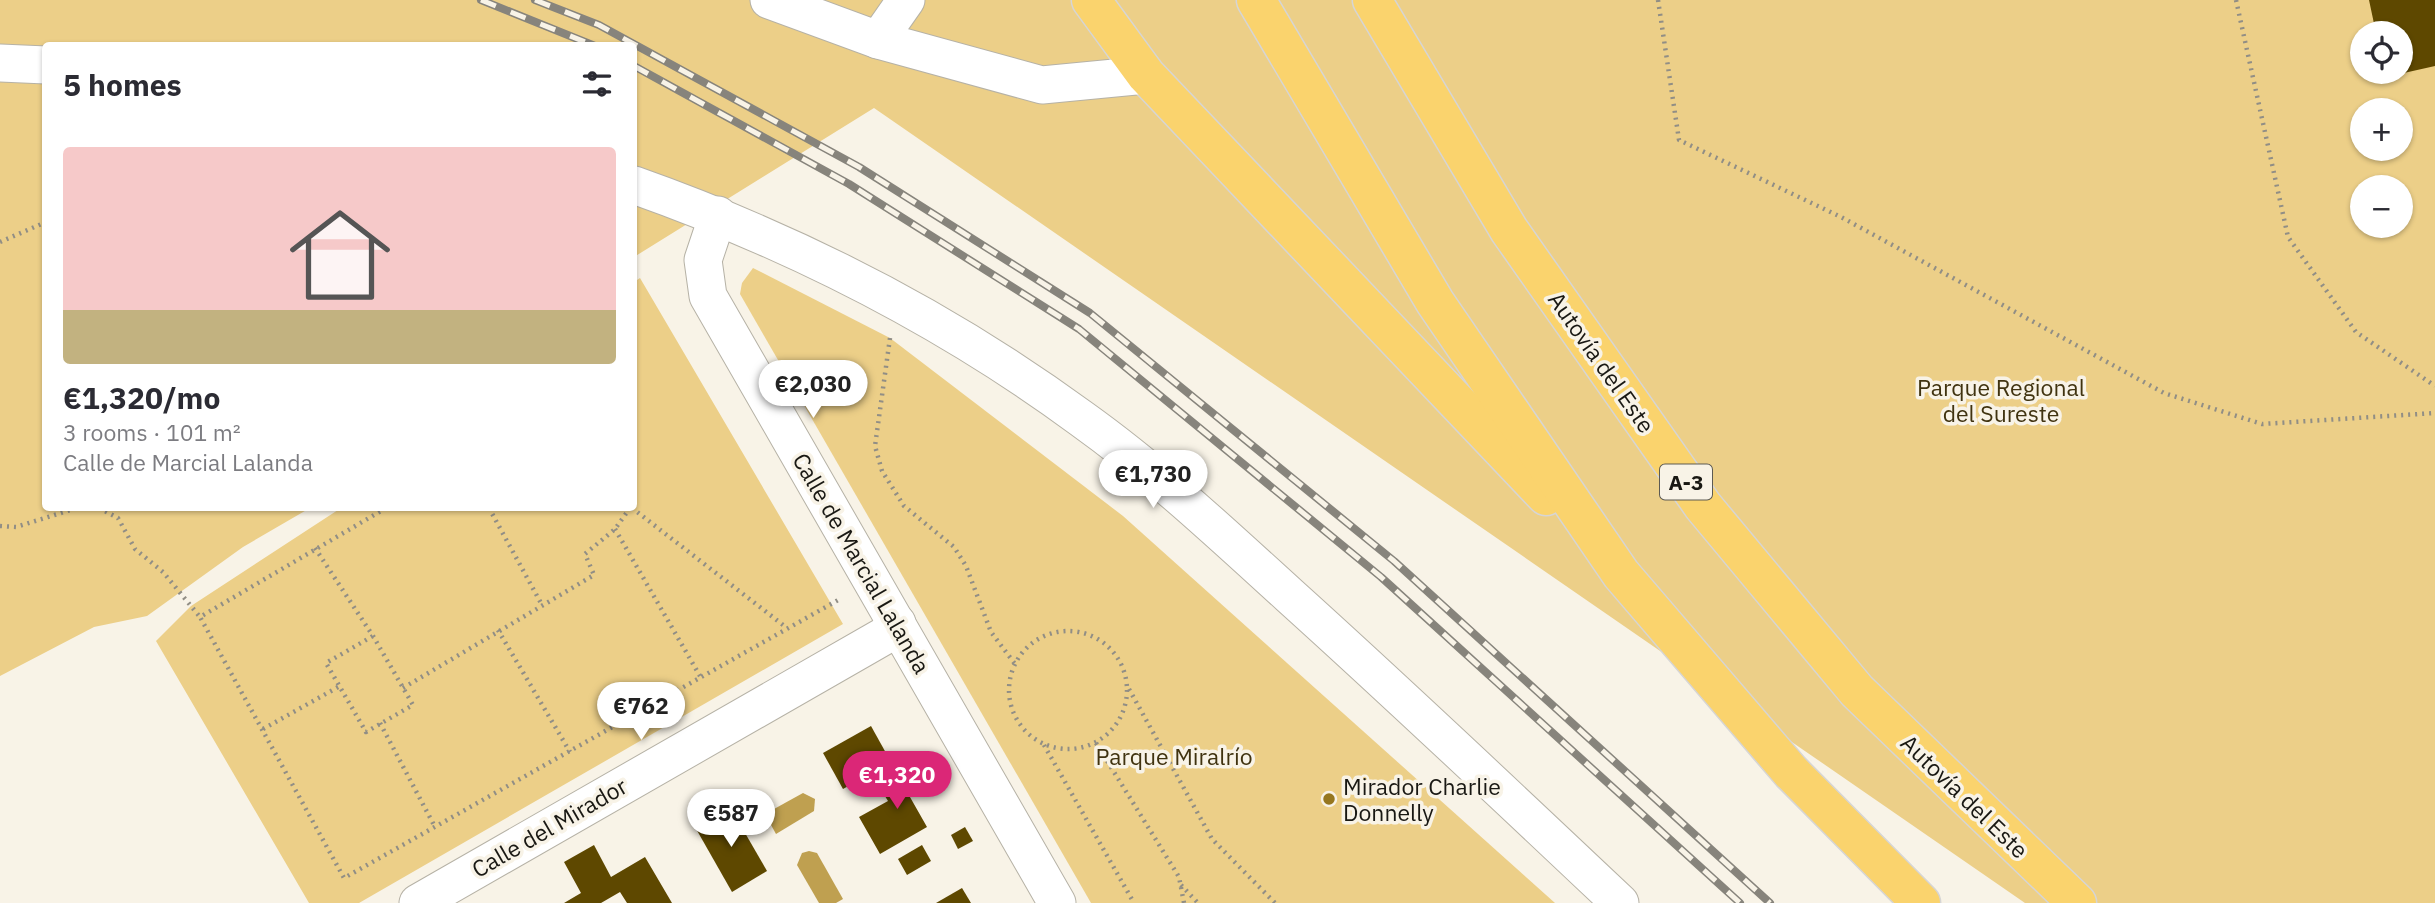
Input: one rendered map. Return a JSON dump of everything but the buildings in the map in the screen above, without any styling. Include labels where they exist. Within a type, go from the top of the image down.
[{"type":"highway","points":[[1091,0],[1146,75],[1621,574],[1791,772],[1921,903]]},
{"type":"highway","points":[[1255,0],[1435,302],[1621,574]]},
{"type":"highway","name":"Autovía del Este","points":[[1372,0],[1509,230],[1703,506],[1857,691],[2077,903]]},
{"type":"street","points":[[769,0],[878,40],[1042,85],[1146,75]]},
{"type":"street","points":[[878,40],[906,0]]},
{"type":"street","points":[[0,63],[42,65]]},
{"type":"street","points":[[637,186],[718,215],[788,246],[959,340],[1080,417],[1163,480],[1393,688],[1620,903]]},
{"type":"street","name":"Calle de Marcial Lalanda","points":[[718,215],[703,260],[708,296],[1057,903]]},
{"type":"street","name":"Calle del Mirador","points":[[418,903],[884,636],[897,623]]},
{"type":"path","points":[[1658,0],[1679,140],[1841,218],[2164,393],[2262,424],[2435,413]]},
{"type":"path","points":[[2236,0],[2288,237],[2356,332],[2435,386]]},
{"type":"path","points":[[0,242],[42,224]]},
{"type":"path","points":[[890,338],[875,446],[882,471],[904,506],[954,547],[967,566],[991,632],[1015,664]]},
{"type":"path","points":[[0,526],[16,527],[67,511]]},
{"type":"path","points":[[105,511],[118,518],[135,550],[163,572],[200,617],[344,878],[839,598],[846,610]]},
{"type":"path","points":[[200,617],[381,511]]},
{"type":"path","points":[[491,511],[542,604]]},
{"type":"path","points":[[402,688],[594,575],[584,554],[615,529],[629,511]]},
{"type":"path","points":[[635,511],[788,628]]},
{"type":"path","points":[[615,529],[700,676]]},
{"type":"path","points":[[315,548],[373,636],[413,705],[366,732],[326,663],[373,636]]},
{"type":"path","points":[[1128,689],[1120,720],[1096,743],[1061,749],[1044,744],[1026,732],[1014,715],[1008,694],[1010,673],[1020,654],[1035,639],[1055,631],[1076,630],[1097,637],[1113,649],[1124,668],[1128,689],[1212,839],[1275,903]]},
{"type":"path","points":[[498,631],[570,752]]},
{"type":"path","points":[[263,729],[340,686]]},
{"type":"path","points":[[380,723],[435,827]]},
{"type":"path","points":[[1096,743],[1180,884],[1198,903]]},
{"type":"path","points":[[1044,744],[1134,903]]},
{"type":"path","points":[[1180,884],[1184,903]]},
{"type":"green space","name":"Parque Regional del Sureste","points":[[0,0],[2435,0],[2435,903],[2025,903],[874,108],[637,255],[637,42],[42,42],[42,511],[305,511],[243,547],[147,616],[94,627],[0,676]]},
{"type":"green space","name":"Parque Miralrío","points":[[753,268],[890,338],[1123,516],[1555,903],[1091,903],[740,294],[742,283]]},
{"type":"green space","points":[[640,278],[843,624],[359,903],[309,903],[156,641],[191,606],[336,511],[637,511],[637,280]]},
{"type":"shaded area","points":[[803,793],[815,799],[814,811],[776,834],[765,814]]},
{"type":"shaded area","points":[[802,853],[817,853],[843,899],[836,903],[819,903],[797,865]]},
{"type":"railway","points":[[481,0],[585,42]]},
{"type":"railway","points":[[535,0],[599,25],[630,42]]},
{"type":"railway","points":[[637,46],[859,167],[1090,313],[1394,561],[1770,903]]},
{"type":"railway","points":[[637,68],[849,184],[1079,329],[1381,577],[1740,903]]},
{"type":"place","name":"Mirador Charlie Donnelly","points":[[1329,799]]}]
